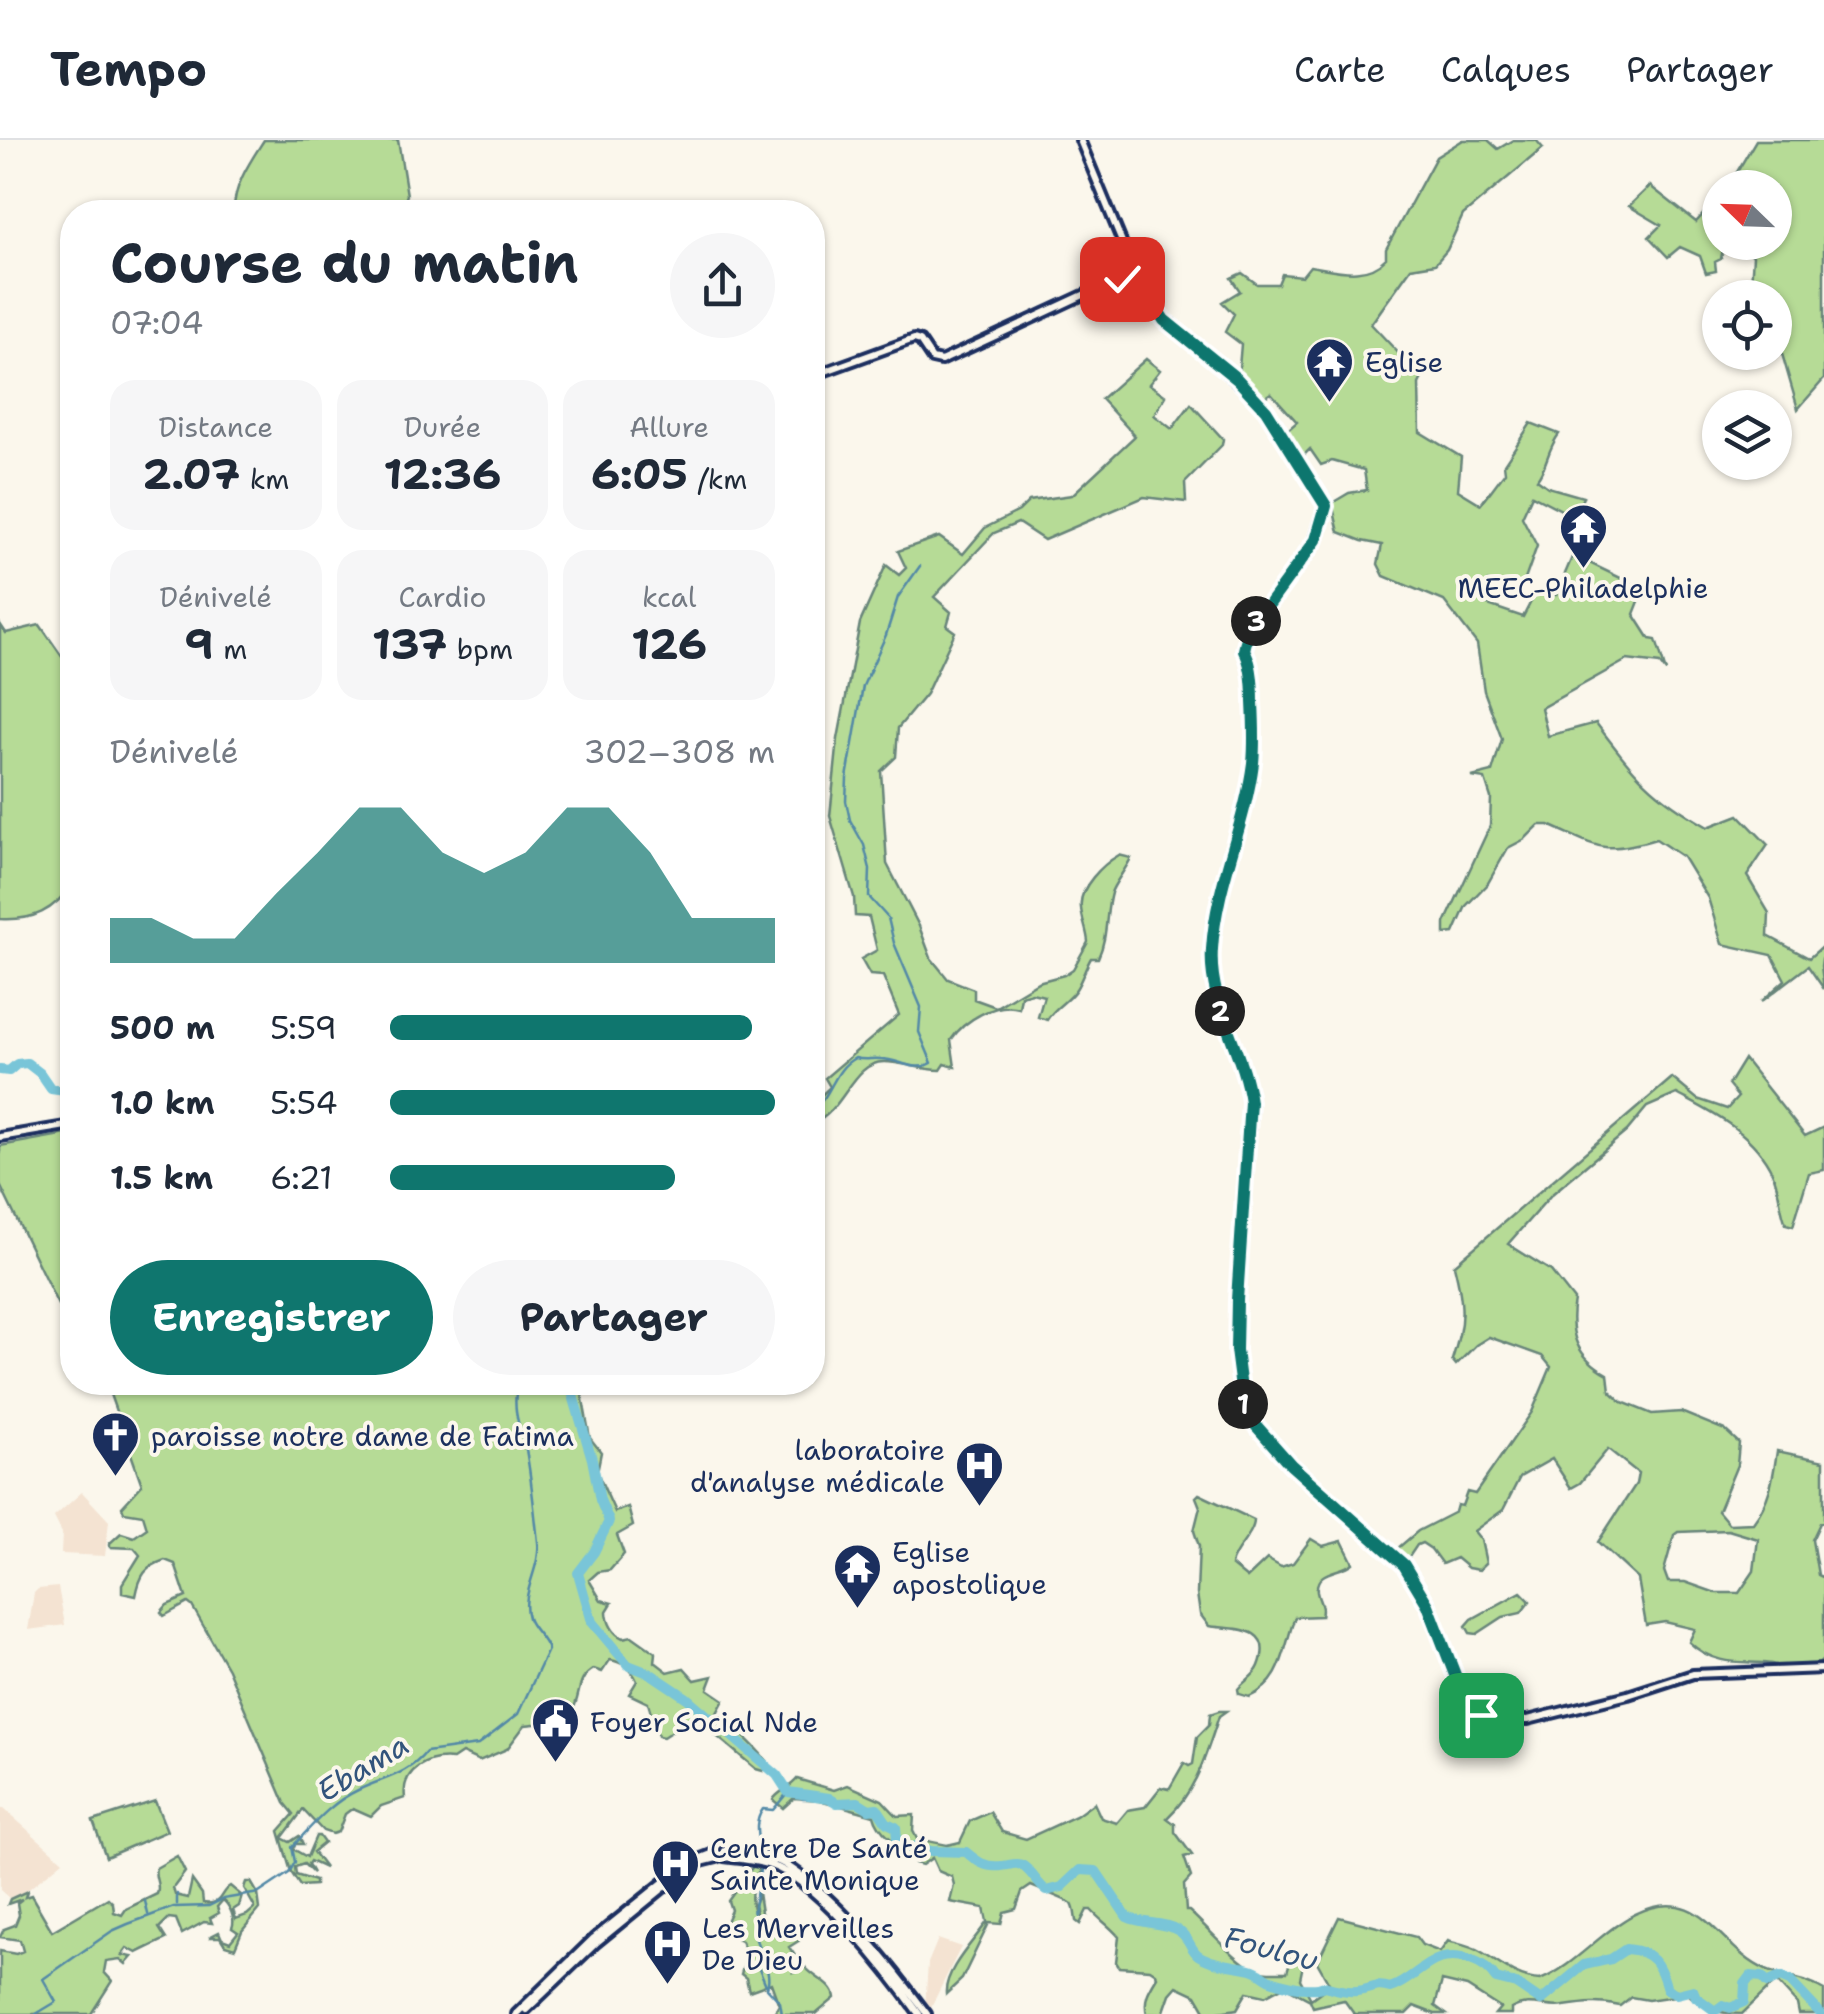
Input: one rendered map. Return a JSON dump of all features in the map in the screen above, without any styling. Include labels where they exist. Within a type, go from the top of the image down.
[{"type":"street","points":[[1080,140],[1136,276],[1164,320],[1237,379],[1266,410],[1326,506],[1316,540],[1248,633],[1244,650],[1253,688],[1252,764],[1214,928],[1215,995],[1248,1082],[1250,1102],[1237,1300],[1244,1412],[1291,1465],[1404,1565],[1428,1605],[1462,1693],[1481,1715],[1528,1720],[1693,1674],[1824,1669]]},
{"type":"street","points":[[825,371],[914,339],[920,341],[932,359],[940,361],[1092,291],[1136,276]]},
{"type":"street","points":[[0,1137],[60,1126]]},
{"type":"street","points":[[518,2014],[594,1938],[681,1868],[720,1855],[760,1860],[796,1878],[881,1962],[923,2014]]},
{"type":"shaded area","points":[[82,1492],[109,1521],[105,1556],[61,1554],[62,1533],[54,1517]]},
{"type":"shaded area","points":[[58,1587],[65,1625],[28,1630],[34,1593]]},
{"type":"shaded area","points":[[0,1809],[63,1861],[10,1899],[0,1890]]},
{"type":"shaded area","points":[[938,1939],[961,1947],[928,2013],[928,1963]]},
{"type":"green space","points":[[264,140],[398,140],[407,195],[405,200],[235,200]]},
{"type":"green space","points":[[1463,140],[1488,140],[1498,149],[1513,140],[1536,140],[1543,148],[1463,215],[1447,250],[1435,264],[1411,268],[1371,324],[1422,378],[1420,432],[1461,457],[1458,490],[1481,504],[1505,472],[1504,464],[1531,423],[1559,434],[1537,479],[1548,487],[1583,497],[1575,517],[1532,495],[1522,517],[1537,546],[1522,588],[1488,582],[1482,603],[1523,617],[1535,594],[1556,595],[1573,555],[1635,585],[1645,586],[1634,614],[1650,639],[1656,640],[1666,672],[1660,664],[1627,660],[1541,708],[1548,736],[1596,723],[1645,782],[1688,815],[1708,827],[1739,815],[1768,845],[1747,876],[1769,913],[1768,936],[1809,958],[1824,945],[1824,989],[1808,966],[1761,1002],[1785,980],[1772,955],[1722,944],[1708,898],[1683,857],[1656,839],[1623,847],[1601,846],[1549,825],[1539,825],[1508,848],[1488,883],[1466,906],[1454,933],[1445,934],[1445,923],[1490,826],[1491,798],[1485,779],[1472,777],[1492,772],[1502,739],[1484,691],[1477,644],[1444,601],[1384,576],[1378,564],[1382,545],[1339,532],[1332,503],[1349,493],[1367,490],[1364,470],[1332,461],[1321,465],[1310,449],[1301,458],[1283,434],[1297,422],[1271,393],[1259,401],[1237,379],[1242,380],[1241,344],[1225,332],[1234,314],[1222,302],[1240,291],[1231,278],[1242,273],[1257,284],[1278,284],[1282,274],[1302,276],[1310,266],[1350,272],[1378,265],[1386,258],[1386,249],[1436,157]]},
{"type":"green space","points":[[1756,140],[1824,140],[1824,379],[1798,409],[1787,370],[1792,370],[1792,280],[1751,280],[1753,260],[1792,260],[1792,170],[1738,170]]},
{"type":"green space","points":[[1650,186],[1696,222],[1702,216],[1702,260],[1719,260],[1715,262],[1716,271],[1706,273],[1700,256],[1680,247],[1668,257],[1649,237],[1661,225],[1629,206]]},
{"type":"green space","points":[[1146,359],[1160,370],[1149,384],[1166,396],[1154,415],[1172,429],[1191,404],[1223,439],[1222,445],[1185,483],[1186,502],[1144,497],[1044,540],[1018,523],[994,533],[934,597],[951,612],[947,626],[955,632],[926,694],[898,728],[896,757],[881,771],[887,864],[931,958],[948,979],[974,989],[974,999],[996,1007],[1038,982],[1064,975],[1073,969],[1088,942],[1081,908],[1087,885],[1119,855],[1131,858],[1111,893],[1098,958],[1091,958],[1073,993],[1047,1020],[1038,1017],[1044,996],[1021,996],[1019,1008],[991,1010],[972,1019],[957,1033],[951,1040],[955,1067],[945,1064],[941,1070],[891,1062],[873,1064],[856,1078],[825,1116],[825,1092],[830,1087],[825,1078],[899,1015],[883,976],[870,975],[861,959],[877,950],[869,917],[855,916],[854,897],[830,816],[838,739],[860,623],[886,565],[899,575],[906,568],[898,551],[939,537],[963,554],[985,528],[1019,511],[1029,501],[1072,495],[1135,436],[1101,399]]},
{"type":"green space","points":[[0,624],[6,633],[40,625],[60,654],[60,899],[33,916],[0,919]]},
{"type":"green space","points":[[1744,1059],[1805,1136],[1824,1127],[1824,1170],[1809,1173],[1793,1226],[1786,1224],[1775,1178],[1754,1146],[1731,1126],[1677,1094],[1647,1107],[1627,1131],[1551,1195],[1508,1244],[1551,1271],[1574,1300],[1572,1324],[1577,1344],[1589,1360],[1608,1374],[1610,1391],[1622,1402],[1652,1414],[1681,1412],[1725,1430],[1739,1443],[1737,1465],[1718,1511],[1729,1524],[1753,1523],[1759,1515],[1770,1489],[1777,1451],[1824,1461],[1824,1522],[1812,1540],[1818,1575],[1824,1578],[1824,1659],[1812,1670],[1789,1673],[1769,1664],[1731,1662],[1703,1653],[1689,1642],[1695,1629],[1665,1622],[1646,1625],[1638,1579],[1598,1542],[1636,1484],[1638,1473],[1608,1449],[1580,1483],[1571,1488],[1552,1459],[1520,1477],[1503,1510],[1474,1531],[1481,1540],[1486,1563],[1479,1570],[1468,1568],[1456,1558],[1442,1564],[1422,1543],[1407,1560],[1398,1553],[1398,1548],[1418,1531],[1455,1512],[1457,1505],[1462,1506],[1467,1492],[1475,1494],[1532,1412],[1551,1367],[1542,1356],[1489,1337],[1456,1365],[1452,1360],[1462,1312],[1454,1265],[1672,1078],[1697,1099],[1727,1109],[1738,1097],[1728,1085]],"holes":[[[1728,1530],[1758,1539],[1754,1571],[1739,1593],[1716,1593],[1685,1582],[1668,1582],[1664,1571],[1678,1532]]]},
{"type":"green space","points":[[60,1135],[60,1308],[0,1185],[0,1146]]},
{"type":"green space","points":[[110,1395],[582,1395],[590,1438],[601,1452],[597,1472],[615,1512],[628,1507],[633,1526],[617,1535],[624,1554],[610,1570],[598,1572],[589,1580],[601,1600],[612,1603],[607,1611],[611,1627],[619,1636],[632,1636],[656,1653],[655,1662],[668,1672],[684,1668],[695,1680],[713,1676],[708,1689],[724,1700],[717,1713],[768,1764],[763,1771],[756,1769],[694,1717],[663,1737],[658,1736],[648,1703],[629,1694],[637,1681],[635,1677],[619,1662],[610,1660],[602,1672],[594,1669],[584,1678],[571,1713],[552,1712],[544,1723],[525,1725],[507,1749],[479,1761],[462,1753],[453,1759],[418,1766],[407,1779],[405,1798],[381,1806],[371,1816],[353,1808],[345,1814],[338,1832],[332,1834],[323,1831],[303,1810],[282,1838],[290,1842],[299,1836],[303,1844],[295,1844],[293,1849],[307,1857],[319,1836],[324,1843],[313,1852],[325,1868],[310,1861],[313,1873],[304,1864],[295,1867],[296,1875],[315,1881],[315,1885],[300,1886],[291,1872],[279,1831],[294,1814],[285,1803],[228,1669],[192,1606],[188,1603],[164,1616],[161,1612],[186,1597],[175,1564],[165,1560],[148,1569],[136,1596],[122,1593],[122,1584],[140,1555],[134,1548],[110,1547],[110,1543],[121,1533],[134,1537],[147,1528],[143,1515],[124,1512],[122,1507],[142,1485]]},
{"type":"green space","points":[[1199,1494],[1254,1520],[1231,1565],[1247,1578],[1267,1559],[1281,1567],[1293,1563],[1311,1539],[1323,1546],[1342,1541],[1353,1563],[1320,1579],[1317,1592],[1321,1616],[1295,1617],[1276,1673],[1261,1691],[1249,1697],[1239,1694],[1238,1689],[1259,1666],[1261,1642],[1248,1631],[1209,1626],[1200,1614],[1199,1546],[1194,1531]]},
{"type":"green space","points":[[1521,1592],[1530,1601],[1521,1613],[1503,1617],[1477,1634],[1470,1633],[1466,1626],[1472,1619]]},
{"type":"green space","points":[[1226,1711],[1219,1716],[1193,1783],[1167,1818],[1175,1824],[1175,1832],[1192,1855],[1184,1857],[1191,1877],[1184,1885],[1186,1911],[1255,1970],[1287,1972],[1291,1958],[1283,1953],[1284,1949],[1293,1951],[1304,1960],[1300,1979],[1311,1999],[1330,1985],[1317,1962],[1339,1917],[1416,1937],[1422,1945],[1440,1952],[1448,1941],[1464,1945],[1516,1974],[1540,1980],[1635,1914],[1658,1906],[1677,1906],[1707,1921],[1749,1960],[1766,1970],[1824,1990],[1824,2014],[1799,2014],[1797,2004],[1776,1981],[1742,2014],[1713,2010],[1688,1994],[1648,2000],[1631,1997],[1620,2006],[1525,2004],[1511,2009],[1511,2014],[1495,2014],[1500,2008],[1467,1987],[1442,1981],[1435,2006],[1446,2014],[1414,2006],[1406,2014],[1354,2014],[1344,2000],[1313,2007],[1310,2000],[1284,1986],[1265,1996],[1247,1992],[1237,2009],[1207,2014],[1196,1995],[1177,1986],[1163,2014],[1147,2014],[1146,1999],[1156,1973],[1119,1967],[1119,1937],[1091,1910],[1087,1910],[1080,1924],[1072,1904],[1031,1886],[1022,1892],[1016,1909],[1004,1912],[1001,1924],[989,1923],[962,1979],[946,1994],[954,1966],[987,1922],[984,1908],[950,1902],[952,1877],[938,1871],[932,1858],[922,1865],[915,1863],[912,1852],[889,1837],[874,1815],[819,1800],[794,1798],[783,1808],[773,1800],[797,1779],[834,1790],[848,1785],[882,1800],[897,1816],[914,1815],[917,1839],[947,1845],[960,1842],[970,1821],[990,1812],[1002,1832],[1026,1839],[1076,1816],[1094,1803],[1101,1818],[1117,1823],[1128,1810],[1145,1807],[1161,1787],[1169,1789],[1184,1763],[1193,1764],[1197,1737],[1209,1725],[1210,1714]]},
{"type":"green space","points":[[155,1801],[167,1831],[106,1857],[93,1821]]},
{"type":"green space","points":[[177,1856],[185,1872],[173,1888],[175,1895],[188,1898],[192,1880],[203,1903],[209,1903],[217,1901],[230,1886],[242,1896],[233,1910],[236,1919],[255,1908],[244,1888],[246,1882],[251,1882],[260,1909],[242,1931],[235,1948],[225,1945],[220,1937],[209,1937],[219,1932],[222,1939],[230,1942],[238,1932],[232,1928],[232,1913],[223,1900],[217,1907],[219,1913],[210,1918],[212,1923],[204,1922],[182,1934],[176,1919],[169,1918],[159,1928],[166,1939],[137,1953],[127,1948],[122,1955],[132,1957],[126,1964],[120,1959],[106,1961],[104,1972],[112,1981],[91,2014],[0,2014],[0,1951],[23,1951],[20,1940],[0,1937],[4,1929],[15,1925],[19,1915],[17,1903],[22,1899],[8,1904],[10,1899],[27,1891],[25,1897],[31,1895],[52,1931],[108,1898],[114,1912],[122,1915],[126,1909],[157,1894],[156,1868]]},
{"type":"green space","points":[[756,1862],[760,1867],[751,1898],[757,1916],[754,1905],[758,1893],[764,1932],[781,1935],[796,1924],[801,1930],[800,1940],[789,1947],[796,1957],[793,1972],[805,1967],[834,1993],[835,1998],[816,2014],[773,2014],[779,2005],[771,1983],[749,1991],[741,1974],[745,1950],[725,1924],[731,1910],[728,1901]]},
{"type":"waterway","points":[[825,1096],[842,1069],[855,1058],[919,1067],[932,1063],[919,1032],[921,1007],[894,943],[888,918],[869,897],[870,869],[846,801],[863,686],[898,597],[920,566]]},
{"type":"waterway","name":"Foulou","points":[[0,1070],[9,1071],[17,1064],[27,1063],[51,1089],[60,1090]]},
{"type":"waterway","name":"Ebama","points":[[36,2014],[56,2002],[43,1979],[112,1931],[174,1907],[209,1906],[223,1899],[259,1893],[289,1873],[295,1862],[292,1847],[339,1801],[403,1771],[426,1752],[478,1745],[518,1714],[548,1650],[526,1609],[538,1542],[516,1395]]},
{"type":"waterway","name":"Foulou","points":[[573,1395],[609,1521],[578,1573],[592,1622],[628,1665],[651,1674],[687,1698],[777,1775],[788,1792],[877,1808],[887,1823],[896,1827],[897,1841],[911,1850],[916,1846],[931,1851],[966,1852],[991,1866],[1018,1864],[1047,1891],[1062,1887],[1080,1870],[1096,1871],[1127,1917],[1179,1931],[1204,1958],[1254,1970],[1290,1986],[1353,1991],[1377,1986],[1390,1988],[1432,1962],[1455,1957],[1479,1964],[1496,1979],[1516,1984],[1541,2001],[1584,1965],[1611,1959],[1626,1949],[1654,1960],[1667,1989],[1677,1994],[1693,1990],[1715,2011],[1723,2005],[1730,2008],[1744,2002],[1745,1984],[1751,1976],[1762,1977],[1767,1983],[1780,1977],[1790,1981],[1821,2014]]},
{"type":"waterway","points":[[760,1853],[760,1814],[763,1809],[773,1810],[788,1792]]},
{"type":"waterway","name":"Foulou","points":[[795,1793],[803,1799],[822,1798]]},
{"type":"waterway","points":[[760,1866],[754,1932],[767,1967],[767,1988],[780,2002],[782,2014]]},
{"type":"waterway","points":[[177,1894],[177,1904]]},
{"type":"waterway","points":[[145,1901],[148,1914]]},
{"type":"waterway","points":[[760,1956],[756,1961],[766,1985]]},
{"type":"place","name":"Eglise","points":[[1330,404]]},
{"type":"place","name":"MEEC-Philadelphie","points":[[1583,570]]},
{"type":"place","name":"paroisse notre dame de Fatima","points":[[116,1478]]},
{"type":"place","name":"laboratoire d'analyse médicale","points":[[980,1508]]},
{"type":"place","name":"Eglise apostolique","points":[[857,1610]]},
{"type":"place","name":"Foyer Social Nde","points":[[555,1764]]},
{"type":"place","name":"Centre De Santé Sainte Monique","points":[[675,1906]]},
{"type":"place","name":"Les Merveilles De Dieu","points":[[667,1986]]},
{"type":"route","points":[[1122,279],[1136,276],[1164,320],[1259,401],[1326,506],[1316,540],[1248,633],[1244,650],[1253,688],[1252,764],[1214,928],[1215,995],[1248,1082],[1250,1102],[1236,1350],[1244,1412],[1291,1465],[1404,1565],[1428,1605],[1462,1693],[1481,1715]]}]
